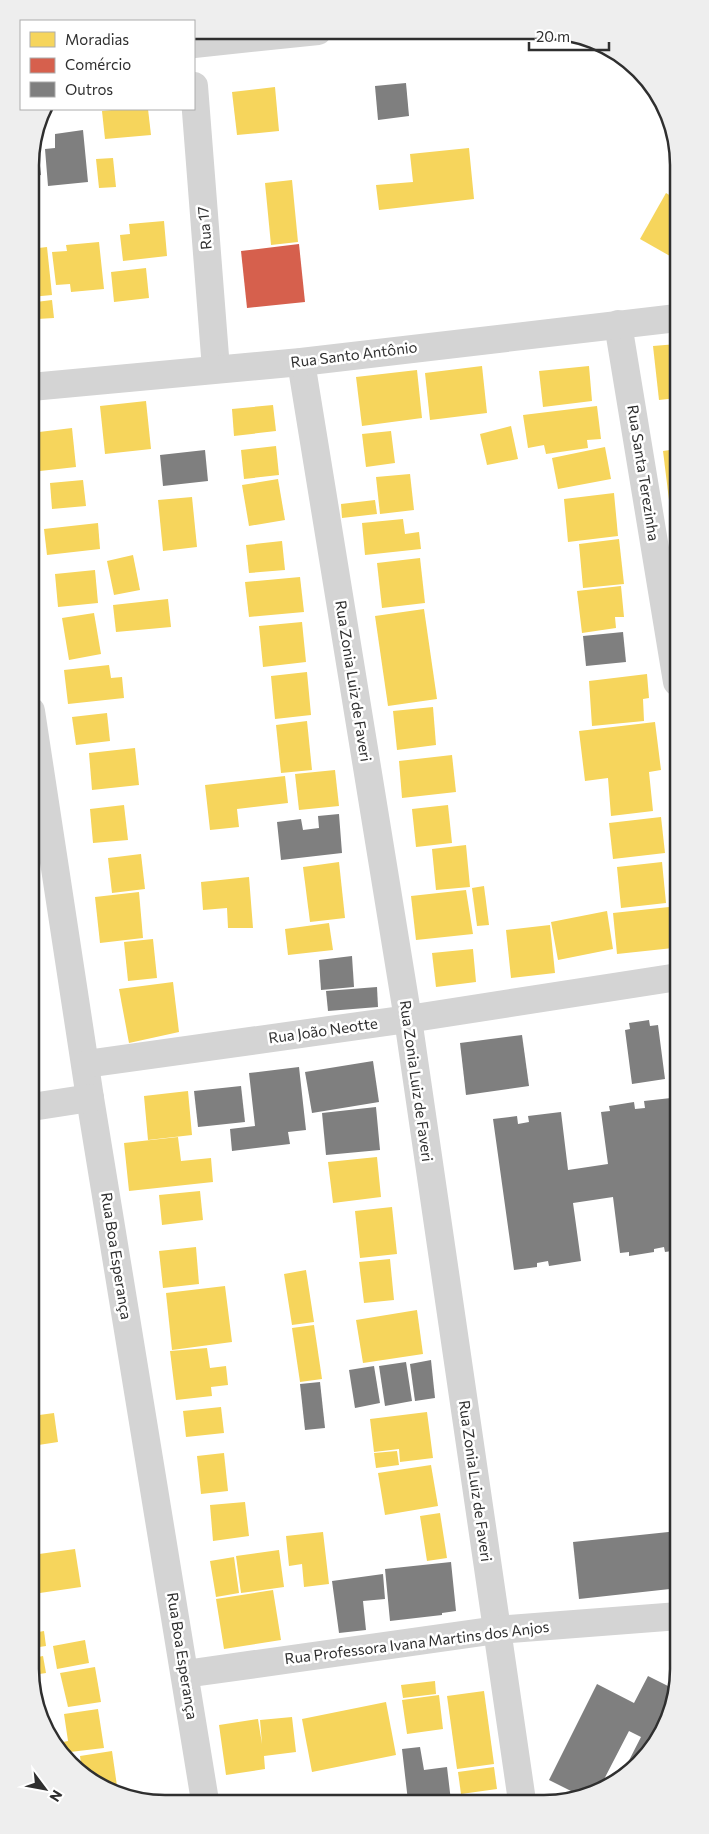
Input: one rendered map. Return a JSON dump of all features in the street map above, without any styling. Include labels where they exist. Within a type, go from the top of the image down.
[{"type":"street","points":[[195,44],[242,39]]},
{"type":"street","name":"Rua 17","points":[[195,99],[216,369]]},
{"type":"street","name":"Rua Santo Antônio","points":[[39,385],[302,362],[670,319]]},
{"type":"street","name":"Rua Santa Terezinha","points":[[618,324],[670,640]]},
{"type":"street","name":"Rua Zonia Luiz de Faveri","points":[[302,362],[408,1020],[521,1795]]},
{"type":"street","name":"Rua Boa Esperança","points":[[39,762],[90,1098],[185,1674],[203,1795]]},
{"type":"street","name":"Rua João Neotte","points":[[86,1064],[408,1020],[670,978]]},
{"type":"street","points":[[39,1106],[90,1098]]},
{"type":"street","name":"Rua Professora Ivana Martins dos Anjos","points":[[185,1674],[497,1630],[670,1617]]},
{"type":"building: Moradias","points":[[275,87],[279,131],[237,135],[232,92]]},
{"type":"building: Moradias","points":[[148,110],[151,135],[105,139],[102,111]]},
{"type":"building: Moradias","points":[[469,148],[474,199],[379,210],[376,185],[413,182],[410,154]]},
{"type":"building: Moradias","points":[[113,158],[116,187],[99,188],[96,159]]},
{"type":"building: Moradias","points":[[292,180],[298,242],[271,245],[265,183]]},
{"type":"building: Moradias","points":[[666,193],[670,195],[670,256],[640,239]]},
{"type":"building: Moradias","points":[[164,221],[167,256],[123,261],[120,235],[130,234],[129,224]]},
{"type":"building: Moradias","points":[[99,242],[104,289],[71,292],[70,284],[56,285],[52,252],[67,251],[66,245]]},
{"type":"building: Moradias","points":[[47,247],[52,295],[39,296],[39,248]]},
{"type":"building: Moradias","points":[[146,268],[149,298],[114,302],[111,272]]},
{"type":"building: Moradias","points":[[52,300],[54,318],[39,319],[39,302]]},
{"type":"building: Moradias","points":[[670,345],[670,399],[659,400],[653,346]]},
{"type":"building: Moradias","points":[[482,366],[487,413],[430,420],[425,373]]},
{"type":"building: Moradias","points":[[589,366],[592,401],[543,407],[539,371]]},
{"type":"building: Moradias","points":[[417,370],[422,418],[362,426],[356,377]]},
{"type":"building: Moradias","points":[[146,401],[151,449],[105,454],[100,406]]},
{"type":"building: Moradias","points":[[273,405],[276,431],[234,436],[232,409]]},
{"type":"building: Moradias","points":[[597,406],[601,439],[587,440],[588,448],[546,454],[544,445],[528,448],[523,415]]},
{"type":"building: Moradias","points":[[511,426],[518,459],[487,465],[480,434]]},
{"type":"building: Moradias","points":[[72,428],[76,467],[39,471],[39,432]]},
{"type":"building: Moradias","points":[[391,431],[395,463],[366,467],[362,434]]},
{"type":"building: Moradias","points":[[276,446],[279,475],[244,479],[241,450]]},
{"type":"building: Moradias","points":[[605,447],[611,479],[558,489],[552,458]]},
{"type":"building: Moradias","points":[[670,450],[670,500],[669,500],[663,451]]},
{"type":"building: Moradias","points":[[410,474],[414,510],[380,514],[376,477]]},
{"type":"building: Moradias","points":[[278,479],[285,520],[249,526],[242,485]]},
{"type":"building: Moradias","points":[[83,480],[86,506],[52,509],[50,483]]},
{"type":"building: Moradias","points":[[614,493],[618,536],[568,542],[564,499]]},
{"type":"building: Moradias","points":[[192,497],[197,547],[163,551],[158,500]]},
{"type":"building: Moradias","points":[[375,500],[377,514],[342,518],[341,504]]},
{"type":"building: Moradias","points":[[403,519],[405,534],[419,532],[421,549],[365,555],[362,523]]},
{"type":"building: Moradias","points":[[98,523],[100,549],[47,555],[44,529]]},
{"type":"building: Moradias","points":[[619,539],[624,584],[583,588],[579,544]]},
{"type":"building: Moradias","points":[[282,541],[285,570],[249,573],[246,545]]},
{"type":"building: Moradias","points":[[133,555],[140,590],[114,595],[107,561]]},
{"type":"building: Moradias","points":[[420,558],[425,603],[382,608],[377,563]]},
{"type":"building: Moradias","points":[[95,570],[98,603],[58,607],[55,574]]},
{"type":"building: Moradias","points":[[300,577],[304,612],[249,617],[245,582]]},
{"type":"building: Moradias","points":[[621,586],[624,617],[615,617],[616,628],[582,633],[577,591]]},
{"type":"building: Moradias","points":[[168,599],[171,627],[116,632],[113,605]]},
{"type":"building: Moradias","points":[[424,609],[437,699],[388,706],[375,616]]},
{"type":"building: Moradias","points":[[94,613],[101,654],[69,660],[62,618]]},
{"type":"building: Moradias","points":[[302,622],[306,662],[263,667],[259,626]]},
{"type":"building: Moradias","points":[[109,665],[111,678],[122,677],[124,698],[68,704],[64,670]]},
{"type":"building: Moradias","points":[[307,672],[311,715],[275,719],[271,676]]},
{"type":"building: Moradias","points":[[647,674],[649,698],[643,699],[644,721],[592,726],[589,681]]},
{"type":"building: Moradias","points":[[433,707],[436,745],[397,750],[393,711]]},
{"type":"building: Moradias","points":[[107,713],[110,741],[76,745],[72,717]]},
{"type":"building: Moradias","points":[[307,721],[312,770],[281,773],[276,725]]},
{"type":"building: Moradias","points":[[655,722],[661,770],[649,772],[653,811],[611,816],[608,778],[585,781],[579,731]]},
{"type":"building: Moradias","points":[[135,748],[139,785],[92,790],[89,753]]},
{"type":"building: Moradias","points":[[452,755],[456,792],[402,798],[399,761]]},
{"type":"building: Moradias","points":[[335,770],[339,806],[299,810],[295,774]]},
{"type":"building: Moradias","points":[[285,776],[288,803],[237,809],[239,827],[210,830],[205,785]]},
{"type":"building: Moradias","points":[[124,805],[128,840],[93,843],[90,809]]},
{"type":"building: Moradias","points":[[448,805],[452,843],[416,847],[412,809]]},
{"type":"building: Moradias","points":[[661,817],[665,853],[613,859],[609,823]]},
{"type":"building: Moradias","points":[[466,845],[470,887],[436,890],[432,849]]},
{"type":"building: Moradias","points":[[141,854],[145,889],[112,893],[108,858]]},
{"type":"building: Moradias","points":[[339,862],[345,918],[310,922],[303,867]]},
{"type":"building: Moradias","points":[[662,862],[666,903],[621,908],[617,867]]},
{"type":"building: Moradias","points":[[249,877],[253,928],[228,928],[227,908],[203,910],[201,882]]},
{"type":"building: Moradias","points":[[484,886],[489,925],[477,926],[472,888]]},
{"type":"building: Moradias","points":[[466,890],[473,934],[416,940],[411,896]]},
{"type":"building: Moradias","points":[[139,892],[143,938],[100,943],[95,897]]},
{"type":"building: Moradias","points":[[669,907],[670,948],[617,954],[613,913]]},
{"type":"building: Moradias","points":[[607,911],[613,949],[558,960],[551,922]]},
{"type":"building: Moradias","points":[[329,923],[333,950],[288,955],[285,929]]},
{"type":"building: Moradias","points":[[550,925],[555,973],[511,978],[506,930]]},
{"type":"building: Moradias","points":[[153,939],[157,978],[128,981],[124,942]]},
{"type":"building: Moradias","points":[[473,949],[476,982],[436,987],[432,953]]},
{"type":"building: Moradias","points":[[173,982],[179,1032],[129,1043],[119,989]]},
{"type":"building: Moradias","points":[[188,1091],[192,1135],[148,1140],[144,1096]]},
{"type":"building: Moradias","points":[[178,1137],[181,1161],[211,1158],[213,1182],[129,1191],[124,1143]]},
{"type":"building: Moradias","points":[[377,1157],[381,1197],[333,1203],[328,1162]]},
{"type":"building: Moradias","points":[[200,1191],[203,1220],[162,1225],[159,1195]]},
{"type":"building: Moradias","points":[[392,1207],[397,1254],[360,1258],[355,1211]]},
{"type":"building: Moradias","points":[[196,1247],[199,1284],[163,1288],[159,1251]]},
{"type":"building: Moradias","points":[[390,1259],[394,1300],[364,1303],[359,1262]]},
{"type":"building: Moradias","points":[[306,1270],[314,1322],[292,1325],[284,1274]]},
{"type":"building: Moradias","points":[[225,1286],[232,1342],[172,1350],[166,1293]]},
{"type":"building: Moradias","points":[[417,1310],[423,1354],[363,1363],[356,1320]]},
{"type":"building: Moradias","points":[[314,1325],[322,1379],[300,1382],[292,1328]]},
{"type":"building: Moradias","points":[[207,1348],[210,1368],[226,1366],[228,1385],[211,1387],[212,1396],[176,1400],[170,1351]]},
{"type":"building: Moradias","points":[[221,1407],[224,1433],[186,1437],[183,1411]]},
{"type":"building: Moradias","points":[[427,1412],[433,1458],[400,1462],[399,1449],[374,1452],[370,1419]]},
{"type":"building: Moradias","points":[[54,1413],[58,1442],[39,1445],[39,1415]]},
{"type":"building: Moradias","points":[[397,1451],[399,1465],[376,1468],[374,1453]]},
{"type":"building: Moradias","points":[[224,1453],[228,1491],[201,1494],[197,1456]]},
{"type":"building: Moradias","points":[[431,1465],[438,1506],[385,1515],[378,1473]]},
{"type":"building: Moradias","points":[[245,1502],[249,1536],[213,1541],[210,1505]]},
{"type":"building: Moradias","points":[[440,1513],[447,1558],[427,1561],[420,1516]]},
{"type":"building: Moradias","points":[[323,1532],[329,1584],[304,1587],[302,1564],[289,1566],[286,1536]]},
{"type":"building: Moradias","points":[[75,1549],[81,1587],[39,1593],[39,1554]]},
{"type":"building: Moradias","points":[[279,1550],[284,1587],[241,1593],[236,1556]]},
{"type":"building: Moradias","points":[[234,1557],[239,1593],[216,1597],[210,1561]]},
{"type":"building: Moradias","points":[[273,1590],[281,1640],[224,1649],[216,1599]]},
{"type":"building: Moradias","points":[[44,1631],[46,1646],[39,1647],[39,1632]]},
{"type":"building: Moradias","points":[[85,1640],[89,1663],[57,1669],[53,1646]]},
{"type":"building: Moradias","points":[[43,1656],[46,1673],[39,1674],[39,1657]]},
{"type":"building: Moradias","points":[[95,1667],[101,1702],[68,1707],[60,1673]]},
{"type":"building: Moradias","points":[[435,1681],[436,1694],[403,1698],[401,1685]]},
{"type":"building: Moradias","points":[[484,1691],[494,1764],[457,1769],[447,1696]]},
{"type":"building: Moradias","points":[[439,1695],[443,1729],[407,1734],[402,1700]]},
{"type":"building: Moradias","points":[[386,1702],[396,1755],[312,1772],[302,1719]]},
{"type":"building: Moradias","points":[[98,1709],[104,1748],[70,1752],[62,1742],[68,1741],[64,1714]]},
{"type":"building: Moradias","points":[[292,1717],[296,1752],[264,1756],[265,1769],[226,1775],[219,1725],[258,1719],[262,1744],[260,1720]]},
{"type":"building: Moradias","points":[[112,1751],[117,1786],[88,1769],[81,1762],[80,1756]]},
{"type":"building: Moradias","points":[[494,1767],[497,1789],[461,1794],[458,1772]]},
{"type":"building: Comércio","points":[[299,244],[305,302],[247,308],[241,251]]},
{"type":"building: Outros","points":[[406,83],[409,116],[378,120],[375,86]]},
{"type":"building: Outros","points":[[83,130],[88,182],[48,186],[45,149],[55,148],[55,134]]},
{"type":"building: Outros","points":[[39,157],[41,175],[39,175]]},
{"type":"building: Outros","points":[[205,450],[208,481],[163,486],[160,455]]},
{"type":"building: Outros","points":[[623,632],[626,662],[586,666],[583,636]]},
{"type":"building: Outros","points":[[339,814],[342,853],[281,860],[277,822],[301,819],[303,830],[319,828],[318,816]]},
{"type":"building: Outros","points":[[352,956],[354,987],[321,990],[319,960]]},
{"type":"building: Outros","points":[[377,987],[378,1007],[328,1011],[326,991]]},
{"type":"building: Outros","points":[[649,1020],[650,1026],[658,1025],[665,1079],[632,1084],[625,1030],[630,1029],[629,1023]]},
{"type":"building: Outros","points":[[522,1035],[529,1086],[466,1095],[460,1043]]},
{"type":"building: Outros","points":[[373,1061],[379,1102],[312,1113],[305,1072]]},
{"type":"building: Outros","points":[[299,1067],[306,1130],[288,1132],[290,1144],[232,1151],[230,1129],[255,1126],[249,1073]]},
{"type":"building: Outros","points":[[241,1086],[245,1122],[198,1127],[194,1091]]},
{"type":"building: Outros","points":[[670,1098],[670,1251],[665,1252],[664,1247],[654,1249],[654,1252],[629,1256],[629,1252],[620,1253],[613,1197],[573,1203],[581,1261],[549,1266],[548,1261],[537,1263],[537,1267],[514,1270],[493,1119],[517,1116],[518,1124],[529,1122],[528,1116],[561,1112],[568,1170],[608,1164],[601,1112],[610,1111],[609,1106],[634,1102],[635,1109],[645,1108],[644,1101]]},
{"type":"building: Outros","points":[[376,1107],[380,1150],[326,1155],[322,1113]]},
{"type":"building: Outros","points":[[431,1360],[435,1398],[415,1401],[410,1364]]},
{"type":"building: Outros","points":[[406,1362],[412,1401],[385,1406],[379,1366]]},
{"type":"building: Outros","points":[[374,1366],[380,1403],[355,1408],[349,1370]]},
{"type":"building: Outros","points":[[320,1382],[325,1428],[305,1430],[300,1384]]},
{"type":"building: Outros","points":[[670,1532],[670,1589],[579,1599],[573,1542]]},
{"type":"building: Outros","points":[[451,1562],[456,1611],[442,1613],[442,1615],[390,1621],[385,1569]]},
{"type":"building: Outros","points":[[383,1574],[385,1599],[363,1601],[366,1630],[339,1633],[332,1581]]},
{"type":"building: Outros","points":[[648,1676],[669,1686],[664,1710],[653,1732],[639,1752],[627,1764],[641,1737],[629,1731],[604,1780],[573,1792],[549,1780],[597,1684],[634,1703]]},
{"type":"building: Outros","points":[[420,1747],[424,1770],[447,1767],[450,1795],[407,1795],[402,1749]]}]
